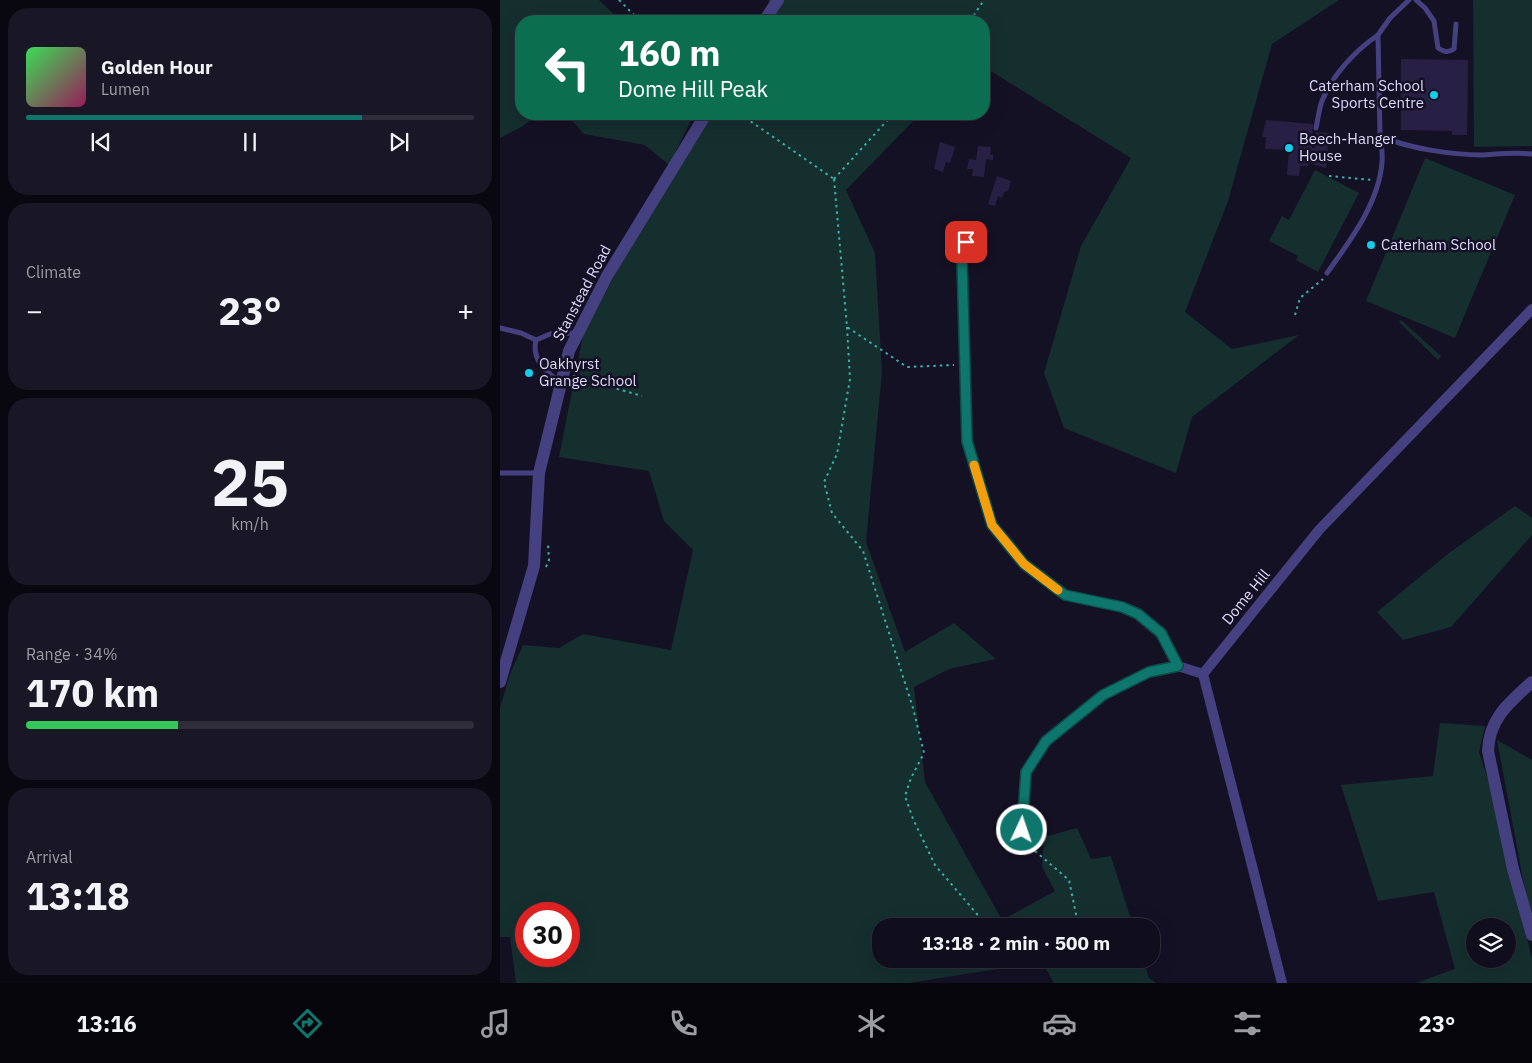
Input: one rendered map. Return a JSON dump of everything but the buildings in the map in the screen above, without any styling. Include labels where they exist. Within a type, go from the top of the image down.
[{"type":"street","points":[[768,15],[778,0]]},
{"type":"street","name":"Stanstead Road","points":[[500,682],[534,566],[538,473],[576,333],[607,276],[702,120]]},
{"type":"street","points":[[966,242],[962,261],[967,441],[992,525],[1024,564],[1065,595],[1122,607],[1138,614],[1161,633],[1178,666]]},
{"type":"street","name":"Dome Hill","points":[[1203,674],[1319,530],[1532,309]]},
{"type":"street","points":[[1028,844],[1022,830],[1026,772],[1046,741],[1103,695],[1149,672],[1178,666],[1203,674],[1282,983]]},
{"type":"street","points":[[1532,682],[1504,707],[1494,721],[1488,751],[1513,869],[1532,935]]},
{"type":"lane","points":[[1316,128],[1321,102],[1330,85],[1368,42],[1378,35],[1390,18],[1409,0]]},
{"type":"lane","points":[[1416,0],[1431,15],[1437,32],[1438,48],[1443,52],[1450,52],[1454,49],[1456,24]]},
{"type":"lane","points":[[1327,273],[1354,235],[1375,192],[1382,162],[1378,35]]},
{"type":"lane","points":[[1380,135],[1388,139],[1427,148],[1464,153],[1532,154]]},
{"type":"lane","points":[[500,328],[521,333],[536,340],[550,334],[576,333]]},
{"type":"lane","points":[[536,340],[535,352],[540,363],[549,375],[563,378]]},
{"type":"lane","points":[[500,473],[538,473]]},
{"type":"path","points":[[619,0],[634,15]]},
{"type":"path","points":[[974,15],[984,0]]},
{"type":"path","points":[[749,120],[834,178]]},
{"type":"path","points":[[887,120],[834,178],[850,380],[837,454],[824,482],[832,513],[863,551],[913,708],[924,753],[911,778],[905,796],[912,819],[935,865],[980,918]]},
{"type":"path","points":[[1330,176],[1378,180]]},
{"type":"path","points":[[1295,315],[1300,298],[1318,285],[1327,273]]},
{"type":"path","points":[[847,327],[907,367],[966,365]]},
{"type":"path","points":[[563,378],[642,396]]},
{"type":"path","points":[[1028,844],[1069,880],[1077,918]]},
{"type":"green space","points":[[500,0],[599,0],[615,15],[515,15],[515,120],[530,120],[500,138]]},
{"type":"green space","points":[[769,0],[1339,0],[1272,44],[1228,201],[1185,312],[1232,349],[1299,335],[1192,417],[1176,473],[1064,428],[1044,373],[1081,246],[1131,158],[990,71],[990,15],[767,15]]},
{"type":"green space","points":[[1473,0],[1532,0],[1532,146],[1474,147]]},
{"type":"green space","points":[[572,120],[691,120],[669,165],[645,145],[584,134]]},
{"type":"green space","points":[[709,120],[914,120],[846,190],[875,253],[882,372],[866,542],[905,652],[954,623],[996,659],[949,669],[914,687],[925,782],[1001,918],[872,918],[872,968],[1004,968],[909,983],[516,983],[510,937],[500,937],[500,708],[510,674],[523,645],[559,648],[583,634],[671,650],[693,550],[664,521],[649,471],[559,457],[583,335],[639,230]]},
{"type":"green space","points":[[1425,158],[1515,195],[1455,338],[1366,301]]},
{"type":"green space","points":[[1315,170],[1359,193],[1318,272],[1296,260],[1298,256],[1269,241],[1282,216],[1289,220]]},
{"type":"green space","points":[[1401,320],[1441,356],[1438,360],[1399,322]]},
{"type":"green space","points":[[1515,506],[1532,518],[1532,535],[1451,627],[1403,640],[1377,612],[1449,553]]},
{"type":"green space","points":[[1440,723],[1485,726],[1479,752],[1493,795],[1532,959],[1532,983],[1416,983],[1455,969],[1434,892],[1378,901],[1341,785],[1433,776]]},
{"type":"green space","points":[[1497,740],[1532,760],[1532,928]]},
{"type":"green space","points":[[1077,828],[1091,859],[1111,856],[1130,918],[1006,918],[1055,891],[1042,867],[1044,837]]},
{"type":"green space","points":[[1045,968],[1146,968],[1149,978],[1156,983],[1054,983]]},
{"type":"slow traffic","points":[[974,465],[992,525],[1024,564],[1058,590]]},
{"type":"place","name":"Caterham School Sports Centre","points":[[1434,95]]},
{"type":"place","name":"Beech-Hanger House","points":[[1289,148]]},
{"type":"place","name":"Caterham School","points":[[1371,245]]},
{"type":"place","name":"Oakhyrst Grange School","points":[[529,373]]},
{"type":"route","points":[[966,242],[962,261],[967,441],[992,525],[1024,564],[1065,595],[1122,607],[1138,614],[1161,633],[1178,666],[1149,672],[1103,695],[1046,741],[1026,772],[1022,830]]}]
